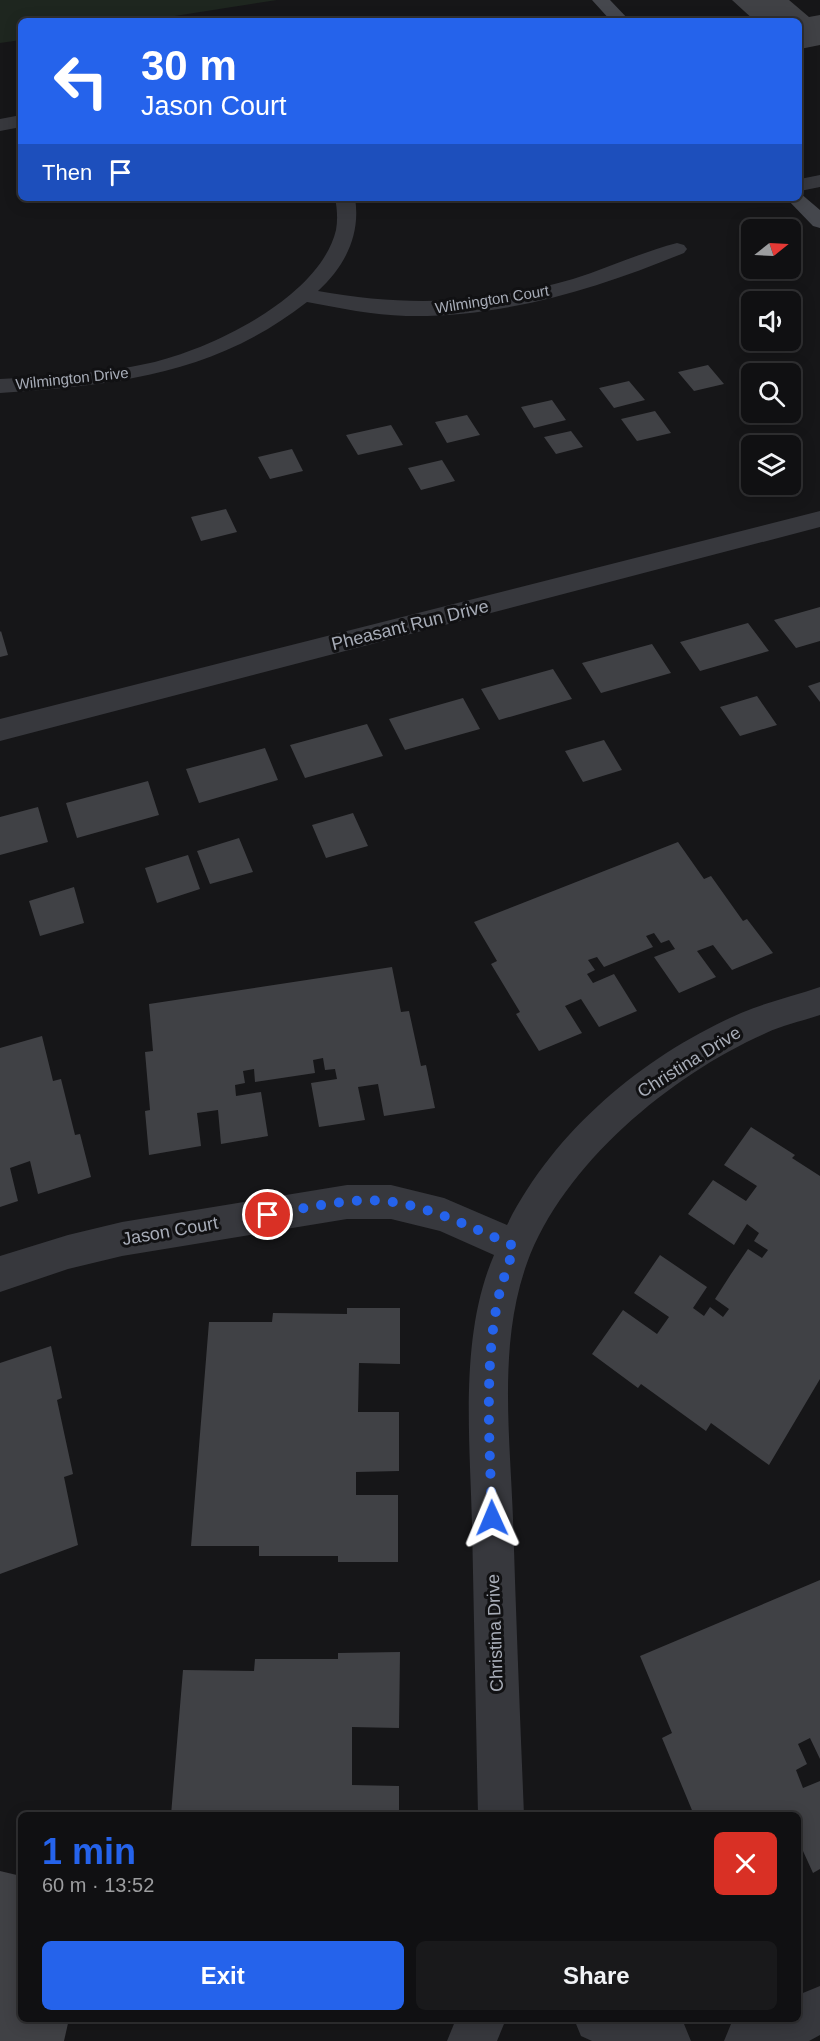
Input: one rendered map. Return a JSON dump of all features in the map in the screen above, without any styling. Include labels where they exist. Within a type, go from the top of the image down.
[{"type":"street","points":[[601,0],[618,18]]},
{"type":"street","points":[[0,125],[18,122]]},
{"type":"street","points":[[802,185],[820,181]]},
{"type":"street","name":"Wilmington Drive","points":[[0,386],[90,379],[171,364],[214,348],[255,327],[302,295],[324,273],[336,256],[346,234],[345,201]]},
{"type":"street","points":[[799,201],[820,222]]},
{"type":"street","name":"Wilmington Court","points":[[302,295],[366,306],[408,310],[458,307],[512,299],[581,284],[630,269],[677,249]]},
{"type":"street","name":"Pheasant Run Drive","points":[[0,730],[820,519]]},
{"type":"street","name":"Christina Drive","points":[[501,1812],[489,1403],[500,1292],[514,1246],[578,1150],[636,1093],[684,1061],[752,1024],[820,1001]]},
{"type":"street","name":"Jason Court","points":[[0,1275],[68,1252],[122,1239],[347,1202],[391,1202],[444,1215],[514,1246]]},
{"type":"street","points":[[801,2019],[820,2010]]},
{"type":"street","points":[[471,2041],[480,2022]]},
{"type":"street","points":[[607,2022],[667,2041]]},
{"type":"street","points":[[748,2041],[795,2022]]},
{"type":"shaded area","points":[[0,0],[277,0],[162,18],[18,18],[18,40],[0,43]]},
{"type":"building","points":[[732,0],[789,0],[809,17],[820,15],[820,45],[802,49],[802,18],[752,18]]},
{"type":"building","points":[[708,365],[724,384],[694,391],[678,372]]},
{"type":"building","points":[[629,381],[645,400],[614,408],[599,388]]},
{"type":"building","points":[[552,400],[566,420],[534,428],[521,407]]},
{"type":"building","points":[[655,411],[671,433],[637,441],[621,419]]},
{"type":"building","points":[[467,415],[480,435],[447,443],[435,422]]},
{"type":"building","points":[[391,425],[403,445],[358,455],[346,435]]},
{"type":"building","points":[[571,431],[583,447],[556,454],[544,437]]},
{"type":"building","points":[[292,449],[303,471],[270,479],[258,457]]},
{"type":"building","points":[[442,460],[455,481],[421,490],[408,468]]},
{"type":"building","points":[[226,509],[237,532],[201,541],[191,517]]},
{"type":"building","points":[[820,607],[820,641],[796,648],[774,620]]},
{"type":"building","points":[[748,623],[769,651],[700,671],[680,642]]},
{"type":"building","points":[[0,632],[8,655],[0,657]]},
{"type":"building","points":[[652,644],[671,673],[601,693],[582,663]]},
{"type":"building","points":[[553,669],[572,699],[499,720],[481,689]]},
{"type":"building","points":[[820,682],[820,702],[808,686]]},
{"type":"building","points":[[757,696],[777,725],[740,736],[720,707]]},
{"type":"building","points":[[463,698],[480,729],[405,750],[389,719]]},
{"type":"building","points":[[367,724],[383,756],[305,778],[290,745]]},
{"type":"building","points":[[604,740],[622,770],[583,782],[565,751]]},
{"type":"building","points":[[265,748],[278,780],[199,803],[186,769]]},
{"type":"building","points":[[148,781],[159,815],[77,838],[66,803]]},
{"type":"building","points":[[38,807],[48,842],[0,855],[0,817]]},
{"type":"building","points":[[353,813],[368,846],[326,858],[312,825]]},
{"type":"building","points":[[239,838],[253,872],[210,884],[197,851]]},
{"type":"building","points":[[678,842],[704,879],[711,876],[743,921],[747,919],[773,953],[732,970],[713,945],[697,951],[716,977],[679,993],[654,957],[675,949],[669,940],[661,943],[654,933],[646,936],[653,947],[604,967],[597,957],[588,960],[595,970],[587,974],[593,983],[614,974],[637,1011],[599,1027],[581,999],[565,1006],[582,1033],[539,1051],[516,1014],[520,1012],[491,964],[497,961],[474,922]]},
{"type":"building","points":[[188,855],[200,889],[157,903],[145,868]]},
{"type":"building","points":[[74,887],[84,923],[40,936],[29,901]]},
{"type":"building","points":[[392,967],[401,1012],[409,1011],[421,1066],[426,1065],[435,1108],[384,1116],[378,1084],[358,1087],[365,1120],[319,1127],[311,1083],[337,1079],[335,1069],[325,1070],[323,1058],[313,1060],[315,1073],[255,1082],[254,1069],[243,1071],[245,1083],[235,1085],[236,1096],[261,1092],[268,1136],[221,1144],[218,1110],[197,1113],[201,1146],[149,1155],[145,1111],[150,1110],[145,1052],[153,1051],[149,1004]]},
{"type":"building","points":[[42,1036],[53,1081],[61,1079],[75,1135],[80,1134],[91,1177],[38,1194],[30,1161],[10,1168],[18,1201],[0,1207],[0,1048]]},
{"type":"building","points":[[751,1127],[795,1155],[792,1158],[820,1176],[820,1379],[769,1465],[711,1423],[706,1431],[641,1384],[638,1388],[592,1354],[623,1310],[657,1334],[669,1317],[634,1293],[660,1255],[707,1287],[693,1308],[704,1316],[710,1307],[723,1317],[729,1309],[715,1299],[731,1274],[748,1249],[762,1258],[768,1250],[754,1241],[759,1233],[747,1224],[734,1245],[688,1214],[713,1180],[746,1201],[757,1186],[724,1165]]},
{"type":"building","points":[[347,1308],[400,1308],[400,1364],[359,1363],[358,1412],[399,1412],[399,1471],[356,1472],[356,1495],[398,1495],[398,1562],[338,1562],[338,1556],[259,1556],[259,1546],[191,1546],[209,1322],[272,1322],[273,1313],[347,1314]]},
{"type":"building","points":[[51,1346],[62,1398],[57,1400],[73,1474],[64,1477],[78,1545],[0,1574],[0,1363]]},
{"type":"building","points":[[820,1580],[820,1759],[810,1738],[798,1744],[807,1764],[796,1770],[803,1788],[820,1781],[820,1869],[813,1873],[801,1847],[801,1812],[693,1812],[662,1738],[672,1733],[640,1656]]},
{"type":"building","points":[[400,1652],[399,1728],[352,1727],[352,1785],[399,1786],[399,1812],[171,1812],[183,1670],[254,1671],[255,1659],[338,1659],[338,1653]]},
{"type":"building","points":[[0,1871],[18,1875],[18,2022],[68,2022],[64,2041],[0,2041]]},
{"type":"route","points":[[268,1215],[347,1202],[391,1202],[444,1215],[514,1246],[500,1292],[493,1342],[489,1403],[492,1518]]}]
